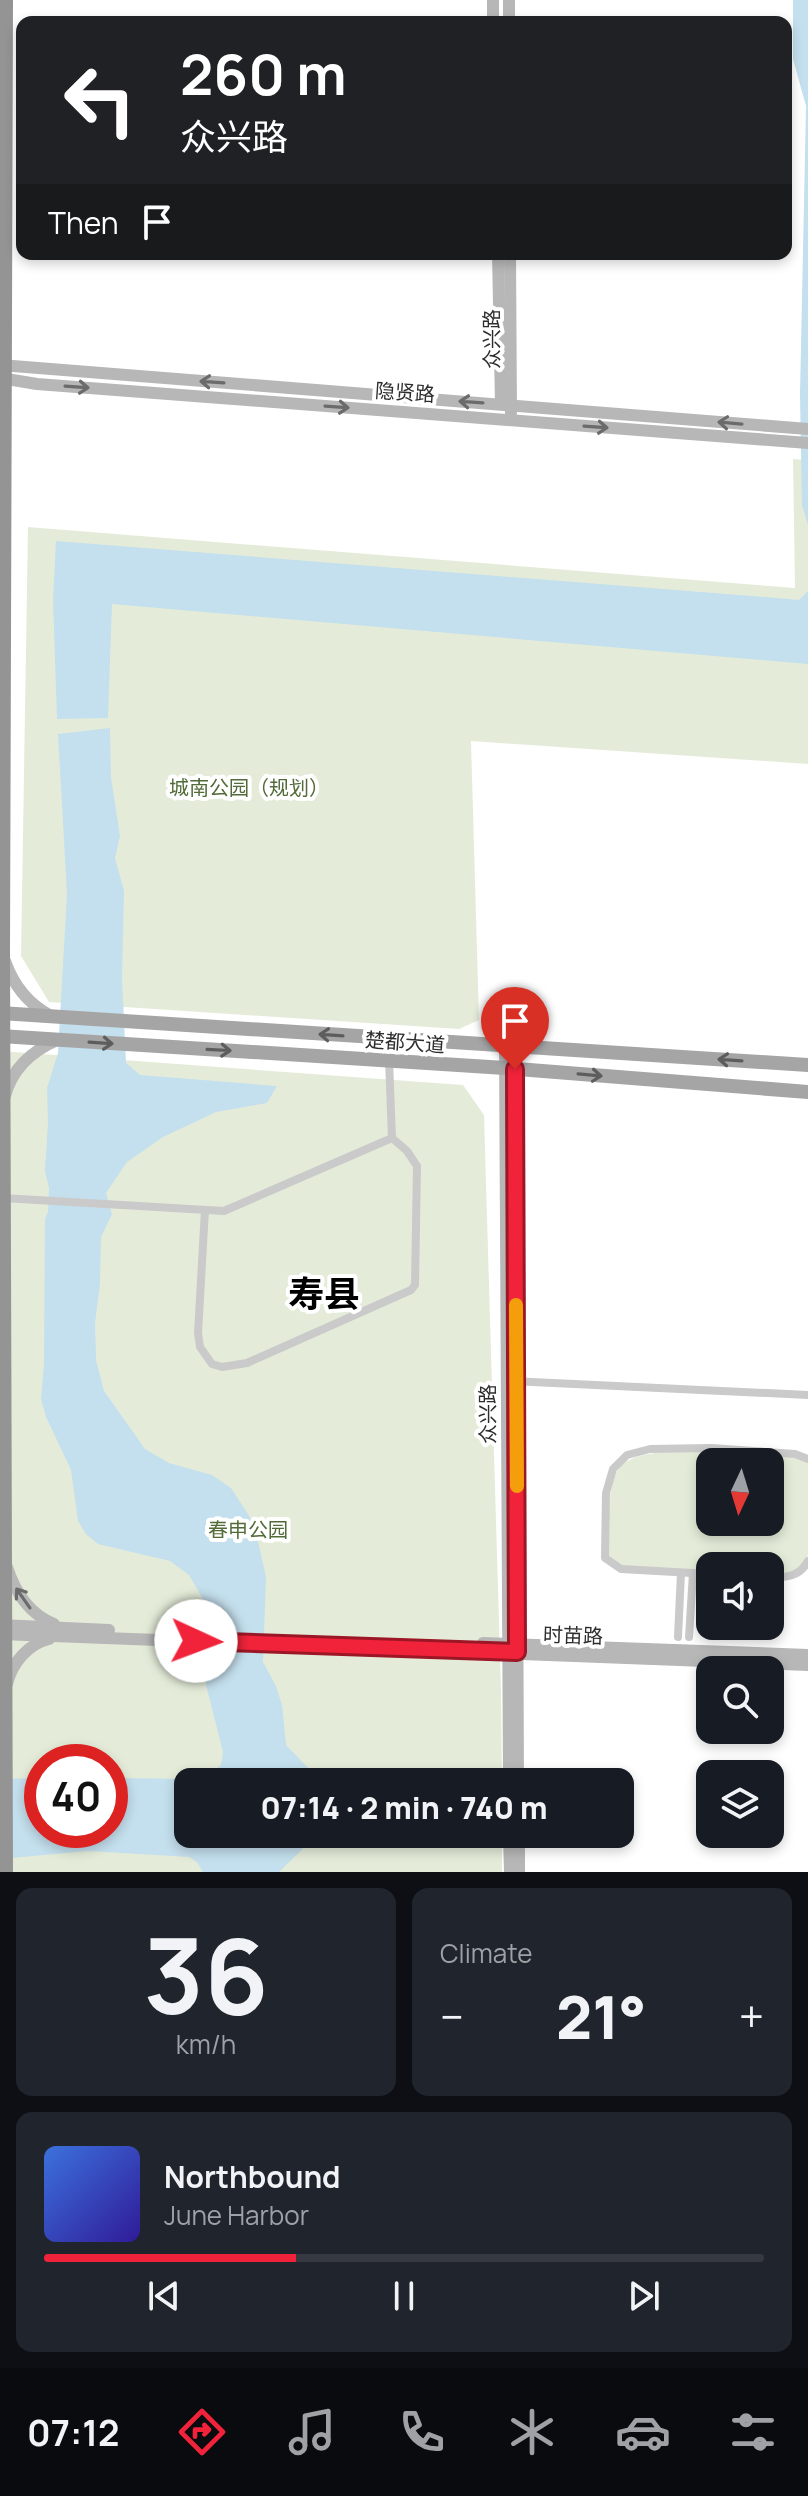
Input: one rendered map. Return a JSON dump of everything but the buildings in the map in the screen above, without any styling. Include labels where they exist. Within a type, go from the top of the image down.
[{"type":"highway","points":[[5,0],[1,1630],[5,1872]]},
{"type":"main road","name":"楚都大道","points":[[2,1013],[808,1065]]},
{"type":"main road","name":"楚都大道","points":[[2,1036],[505,1068],[808,1092]]},
{"type":"street","name":"众兴路","points":[[498,260],[506,405],[511,422]]},
{"type":"street","name":"众兴路","points":[[506,405],[510,260]]},
{"type":"street","name":"隐贤路","points":[[2,372],[506,405],[808,429]]},
{"type":"street","name":"隐贤路","points":[[2,372],[37,384],[808,443]]},
{"type":"street","points":[[2,953],[22,994],[38,1009],[55,1017]]},
{"type":"street","points":[[4,1103],[14,1072],[25,1060],[59,1040]]},
{"type":"street","name":"众兴路","points":[[510,1046],[505,1068],[518,1768]]},
{"type":"street","name":"众兴路","points":[[510,1046],[511,1381]]},
{"type":"street","points":[[389,1060],[392,1138]]},
{"type":"street","points":[[3,1198],[224,1211],[392,1138]]},
{"type":"street","points":[[205,1210],[198,1333],[200,1347],[212,1364],[222,1367],[247,1363],[411,1290],[415,1285],[417,1166],[407,1151],[392,1138]]},
{"type":"street","points":[[511,1381],[808,1395]]},
{"type":"street","points":[[696,1573],[621,1569],[605,1558],[606,1493],[613,1469],[627,1455],[650,1449],[711,1448],[807,1458]]},
{"type":"street","points":[[3,1550],[11,1577],[26,1605],[63,1632]]},
{"type":"street","points":[[784,1576],[801,1572],[808,1561]]},
{"type":"street","points":[[678,1637],[681,1573]]},
{"type":"street","points":[[689,1637],[693,1573]]},
{"type":"street","name":"时苗路","points":[[1,1630],[808,1655]]},
{"type":"street","points":[[4,1699],[9,1676],[27,1651],[38,1642],[63,1632]]},
{"type":"street","name":"众兴路","points":[[510,1768],[514,1647]]},
{"type":"street","name":"时苗路","points":[[514,1647],[808,1665]]},
{"type":"street","points":[[509,1848],[510,1872]]},
{"type":"street","points":[[519,1848],[519,1872]]},
{"type":"green space","name":"城南公园（规划）","points":[[793,459],[808,460],[808,764],[471,741],[479,1020],[459,1029],[49,1002],[21,956],[28,527],[795,588]]},
{"type":"green space","name":"春申公园","points":[[0,1051],[463,1085],[484,1115],[502,1768],[174,1768],[174,1848],[502,1848],[502,1872],[0,1872]]},
{"type":"green space","points":[[696,1450],[696,1536],[784,1536],[784,1455],[808,1462],[808,1555],[800,1570],[784,1573],[784,1552],[696,1552],[696,1571],[623,1567],[608,1558],[610,1499],[614,1480],[620,1467],[632,1459],[650,1454]]},
{"type":"water","points":[[793,0],[808,0],[808,525],[802,505],[800,395],[806,106],[793,59]]},
{"type":"water","points":[[56,541],[799,600],[808,591],[808,664],[112,604],[108,718],[57,719],[53,599]]},
{"type":"water","points":[[110,728],[111,778],[120,836],[115,858],[124,891],[122,978],[126,1063],[140,1075],[277,1086],[267,1103],[216,1112],[163,1137],[127,1162],[106,1193],[112,1214],[101,1237],[95,1323],[96,1360],[104,1391],[145,1449],[169,1463],[212,1475],[231,1488],[254,1524],[266,1577],[263,1662],[282,1705],[286,1745],[308,1768],[217,1768],[221,1765],[223,1752],[206,1685],[204,1601],[189,1575],[170,1561],[98,1544],[86,1534],[78,1521],[71,1470],[46,1417],[41,1399],[45,1219],[49,1188],[45,1171],[47,1088],[58,1053],[67,893],[58,734]]},
{"type":"water","points":[[24,1778],[24,1848],[128,1848],[128,1778],[174,1779],[174,1848],[304,1848],[279,1872],[203,1872],[197,1862],[189,1857],[88,1851],[0,1859],[0,1779]]},
{"type":"slow traffic","points":[[516,1305],[517,1486]]},
{"type":"district","name":"寿县","points":[[324,1293]]},
{"type":"route","points":[[196,1641],[517,1652],[515,1069]]}]
